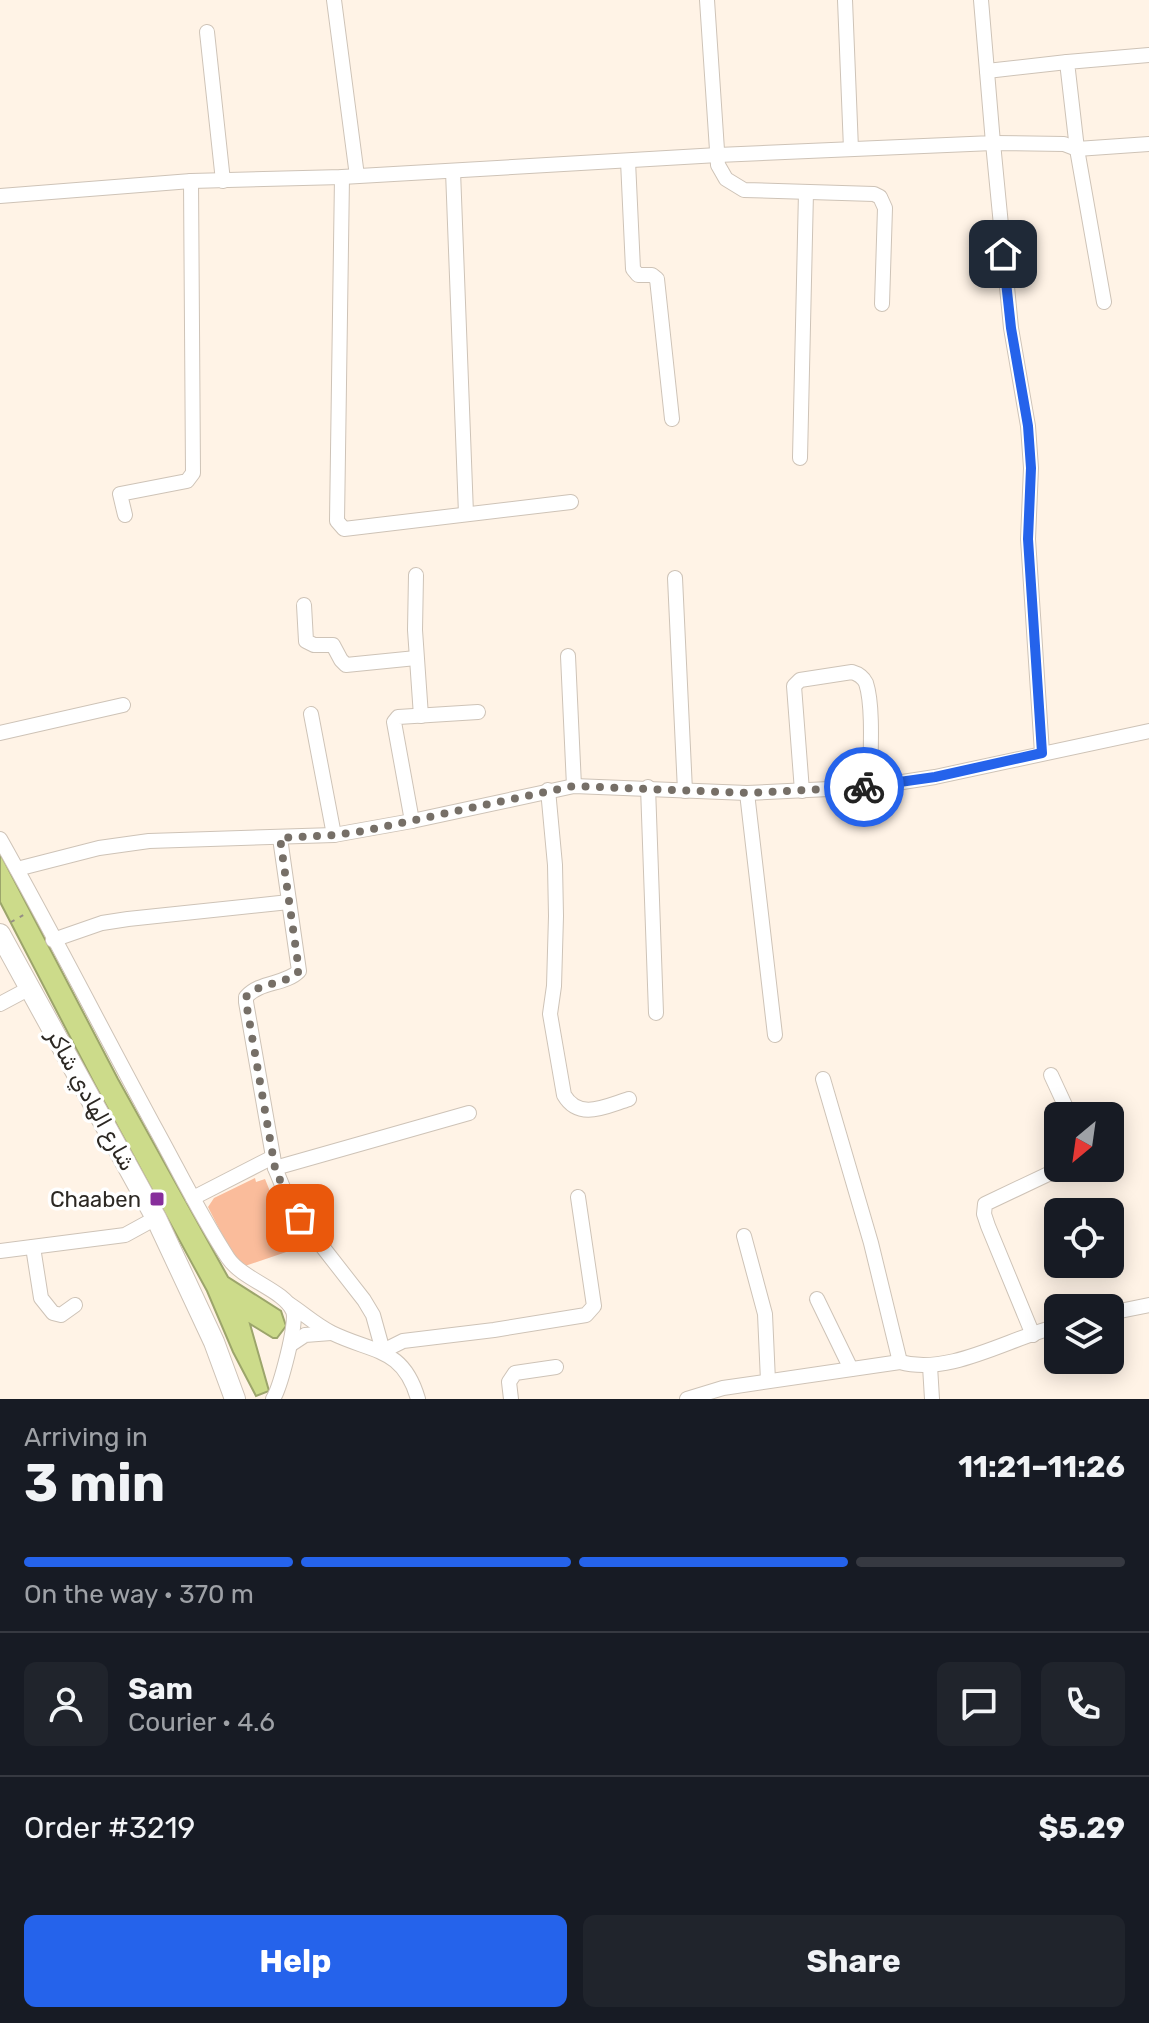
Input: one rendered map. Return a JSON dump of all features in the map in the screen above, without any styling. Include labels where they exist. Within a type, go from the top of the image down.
[{"type":"main road","name":"شارع الهادي شاكر","points":[[6,928],[30,988],[156,1218],[214,1342],[235,1399]]},
{"type":"street","points":[[334,0],[349,177],[337,521],[344,529],[571,502]]},
{"type":"street","points":[[707,0],[721,172],[726,179],[744,190],[874,194],[884,201],[882,304]]},
{"type":"street","points":[[845,0],[851,149]]},
{"type":"street","points":[[981,0],[1011,328],[1028,426],[1031,468],[1028,539],[1042,753]]},
{"type":"street","points":[[207,32],[223,181]]},
{"type":"street","points":[[987,71],[1149,55]]},
{"type":"street","points":[[1067,62],[1077,149],[1104,302]]},
{"type":"street","points":[[0,196],[191,181],[349,177],[718,155],[993,143],[1064,144],[1077,149],[1149,144]]},
{"type":"street","points":[[628,161],[633,269],[638,275],[652,275],[657,279],[672,419]]},
{"type":"street","points":[[453,171],[466,514]]},
{"type":"street","points":[[125,515],[120,494],[187,481],[193,473],[191,181]]},
{"type":"street","points":[[800,458],[806,192]]},
{"type":"street","points":[[416,575],[416,658],[421,716]]},
{"type":"street","points":[[675,578],[685,791]]},
{"type":"street","points":[[304,605],[306,641],[314,645],[333,645],[346,665],[416,658]]},
{"type":"street","points":[[568,656],[574,786]]},
{"type":"street","points":[[802,791],[794,686],[800,680],[852,672],[865,681],[868,697],[870,787]]},
{"type":"street","points":[[0,733],[123,705]]},
{"type":"street","points":[[412,821],[394,725],[398,717],[478,712]]},
{"type":"street","points":[[311,714],[334,835]]},
{"type":"street","points":[[17,869],[99,848],[149,841],[334,835],[574,786],[747,793],[870,787],[935,777],[1149,731]]},
{"type":"street","points":[[648,787],[656,1013]]},
{"type":"street","points":[[548,790],[556,916],[550,1014],[564,1095],[575,1109],[585,1112],[629,1099]]},
{"type":"street","points":[[747,793],[775,1035]]},
{"type":"street","points":[[280,838],[299,971],[293,977],[253,989],[246,997],[274,1163],[284,1190],[300,1218],[373,1315],[383,1351]]},
{"type":"street","points":[[0,839],[193,1198],[230,1260],[242,1274],[331,1333],[383,1351],[401,1364],[413,1381],[418,1399]]},
{"type":"street","points":[[53,940],[102,923],[289,902]]},
{"type":"street","points":[[0,1004],[30,988]]},
{"type":"street","points":[[1051,1075],[1064,1102]]},
{"type":"street","points":[[823,1079],[871,1243],[900,1362]]},
{"type":"street","points":[[193,1198],[274,1163],[469,1113]]},
{"type":"street","points":[[1033,1335],[984,1214],[985,1204],[1044,1176]]},
{"type":"street","points":[[383,1351],[403,1341],[586,1315],[594,1306],[578,1197]]},
{"type":"street","points":[[0,1251],[125,1235],[156,1218]]},
{"type":"street","points":[[744,1236],[765,1314],[768,1381]]},
{"type":"street","points":[[33,1247],[41,1298],[53,1313],[61,1315],[75,1305]]},
{"type":"street","points":[[817,1299],[851,1369]]},
{"type":"street","points":[[273,1399],[279,1389],[294,1333],[295,1320],[287,1302]]},
{"type":"street","points":[[1124,1310],[1149,1305]]},
{"type":"street","points":[[687,1399],[723,1388],[900,1362],[916,1367],[930,1366],[1044,1331]]},
{"type":"street","points":[[289,1346],[305,1335],[331,1333]]},
{"type":"street","points":[[930,1366],[932,1399]]},
{"type":"street","points":[[511,1399],[509,1382],[515,1373],[556,1367]]},
{"type":"path","points":[[6,928],[36,907]]},
{"type":"shaded area","points":[[0,853],[118,1079],[228,1277],[281,1311],[286,1326],[277,1338],[250,1324],[269,1391],[256,1396],[207,1291],[0,902]]},
{"type":"building","points":[[255,1178],[256,1182],[265,1179],[280,1216],[284,1215],[298,1248],[239,1268],[208,1207],[214,1198]]},
{"type":"way so far","points":[[300,1218],[275,1168],[246,1002],[253,989],[293,977],[299,971],[280,838],[363,831],[574,786],[747,793],[864,787]]},
{"type":"place","name":"Chaaben","points":[[157,1199]]},
{"type":"route","points":[[864,787],[935,777],[1042,753],[1028,539],[1031,468],[1028,426],[1011,328],[1003,254]]}]
